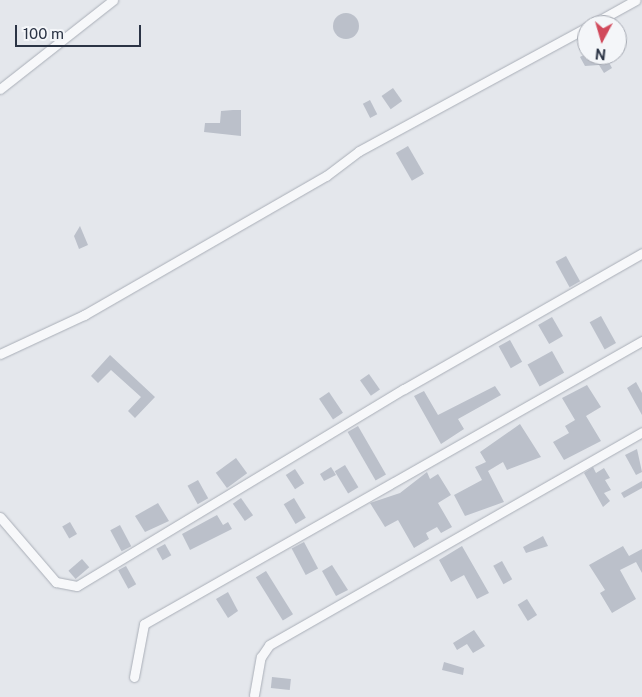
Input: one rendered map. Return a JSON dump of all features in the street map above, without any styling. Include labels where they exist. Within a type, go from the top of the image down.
[{"type":"street","points":[[0,89],[113,0]]},
{"type":"street","points":[[609,15],[636,0]]},
{"type":"street","points":[[0,354],[84,315],[326,176],[359,151],[577,32]]},
{"type":"street","points":[[0,517],[56,582],[77,586],[404,389],[642,253]]},
{"type":"street","points":[[134,677],[144,624],[642,341]]},
{"type":"street","points":[[254,695],[261,657],[269,645],[642,432]]},
{"type":"building","points":[[346,13],[355,17],[359,26],[355,35],[346,39],[337,35],[333,26],[337,17]]},
{"type":"building","points":[[599,65],[610,65],[612,68],[604,73]]},
{"type":"building","points":[[393,88],[402,101],[391,109],[382,96]]},
{"type":"building","points":[[370,100],[377,114],[370,118],[363,104]]},
{"type":"building","points":[[241,110],[241,136],[204,132],[205,123],[220,123],[221,111]]},
{"type":"building","points":[[408,146],[424,174],[412,181],[396,153]]},
{"type":"building","points":[[80,226],[88,245],[79,249],[74,236]]},
{"type":"building","points":[[566,256],[580,281],[570,287],[556,262]]},
{"type":"building","points":[[601,316],[616,343],[605,349],[590,322]]},
{"type":"building","points":[[552,317],[563,336],[549,344],[538,325]]},
{"type":"building","points":[[510,340],[522,362],[511,368],[499,346]]},
{"type":"building","points":[[552,351],[564,373],[540,386],[528,365]]},
{"type":"building","points":[[110,355],[155,397],[135,418],[128,411],[141,397],[111,370],[98,383],[91,376]]},
{"type":"building","points":[[369,374],[380,390],[371,396],[360,380]]},
{"type":"building","points":[[636,382],[642,393],[642,415],[627,388]]},
{"type":"building","points":[[587,385],[601,407],[586,416],[601,441],[564,460],[553,442],[569,433],[565,426],[575,420],[562,398]]},
{"type":"building","points":[[495,386],[501,395],[458,419],[464,429],[441,444],[414,396],[424,391],[438,415]]},
{"type":"building","points":[[329,392],[343,413],[333,419],[319,399]]},
{"type":"building","points":[[520,424],[541,457],[507,470],[503,462],[488,471],[504,502],[465,516],[454,495],[482,480],[475,467],[486,462],[480,452]]},
{"type":"building","points":[[358,426],[386,474],[376,480],[348,432]]},
{"type":"building","points":[[637,449],[642,472],[636,475],[625,455]]},
{"type":"building","points":[[236,458],[247,473],[227,488],[216,473]]},
{"type":"building","points":[[345,465],[358,487],[348,493],[335,471]]},
{"type":"building","points":[[331,467],[336,475],[324,481],[320,474]]},
{"type":"building","points":[[593,467],[596,473],[604,468],[610,478],[605,480],[611,490],[604,493],[610,501],[603,507],[584,473]]},
{"type":"building","points":[[295,469],[304,483],[295,489],[286,475]]},
{"type":"building","points":[[427,472],[430,479],[438,474],[451,495],[438,503],[452,527],[441,533],[437,527],[426,533],[429,539],[414,548],[398,520],[385,527],[370,503],[400,493]]},
{"type":"building","points":[[198,480],[208,498],[198,504],[188,486]]},
{"type":"building","points":[[642,481],[642,488],[624,498],[621,493]]},
{"type":"building","points":[[241,498],[253,515],[245,521],[233,504]]},
{"type":"building","points":[[294,498],[306,518],[296,524],[284,504]]},
{"type":"building","points":[[158,503],[169,521],[145,532],[135,516]]},
{"type":"building","points":[[217,515],[223,525],[228,522],[232,529],[190,550],[182,534]]},
{"type":"building","points":[[70,522],[77,534],[69,539],[62,526]]},
{"type":"building","points":[[120,525],[131,546],[122,551],[110,530]]},
{"type":"building","points":[[543,536],[548,546],[526,553],[523,547]]},
{"type":"building","points":[[304,542],[318,568],[306,575],[292,549]]},
{"type":"building","points":[[165,544],[171,555],[163,560],[156,549]]},
{"type":"building","points":[[462,546],[489,593],[477,599],[464,575],[451,582],[439,560]]},
{"type":"building","points":[[623,546],[629,556],[642,549],[642,573],[636,562],[620,570],[636,599],[612,613],[600,593],[605,590],[589,565]]},
{"type":"building","points":[[82,559],[89,567],[76,579],[68,571]]},
{"type":"building","points":[[502,561],[512,579],[503,584],[493,566]]},
{"type":"building","points":[[332,565],[348,590],[336,596],[322,571]]},
{"type":"building","points":[[126,566],[136,584],[128,589],[118,570]]},
{"type":"building","points":[[266,571],[293,614],[283,621],[256,577]]},
{"type":"building","points":[[228,592],[238,611],[228,618],[216,599]]},
{"type":"building","points":[[527,599],[537,615],[528,621],[518,605]]},
{"type":"building","points":[[474,630],[485,646],[473,653],[467,644],[457,650],[453,643]]},
{"type":"building","points":[[444,662],[464,668],[463,675],[442,670]]},
{"type":"building","points":[[272,677],[291,679],[290,690],[271,688]]}]
